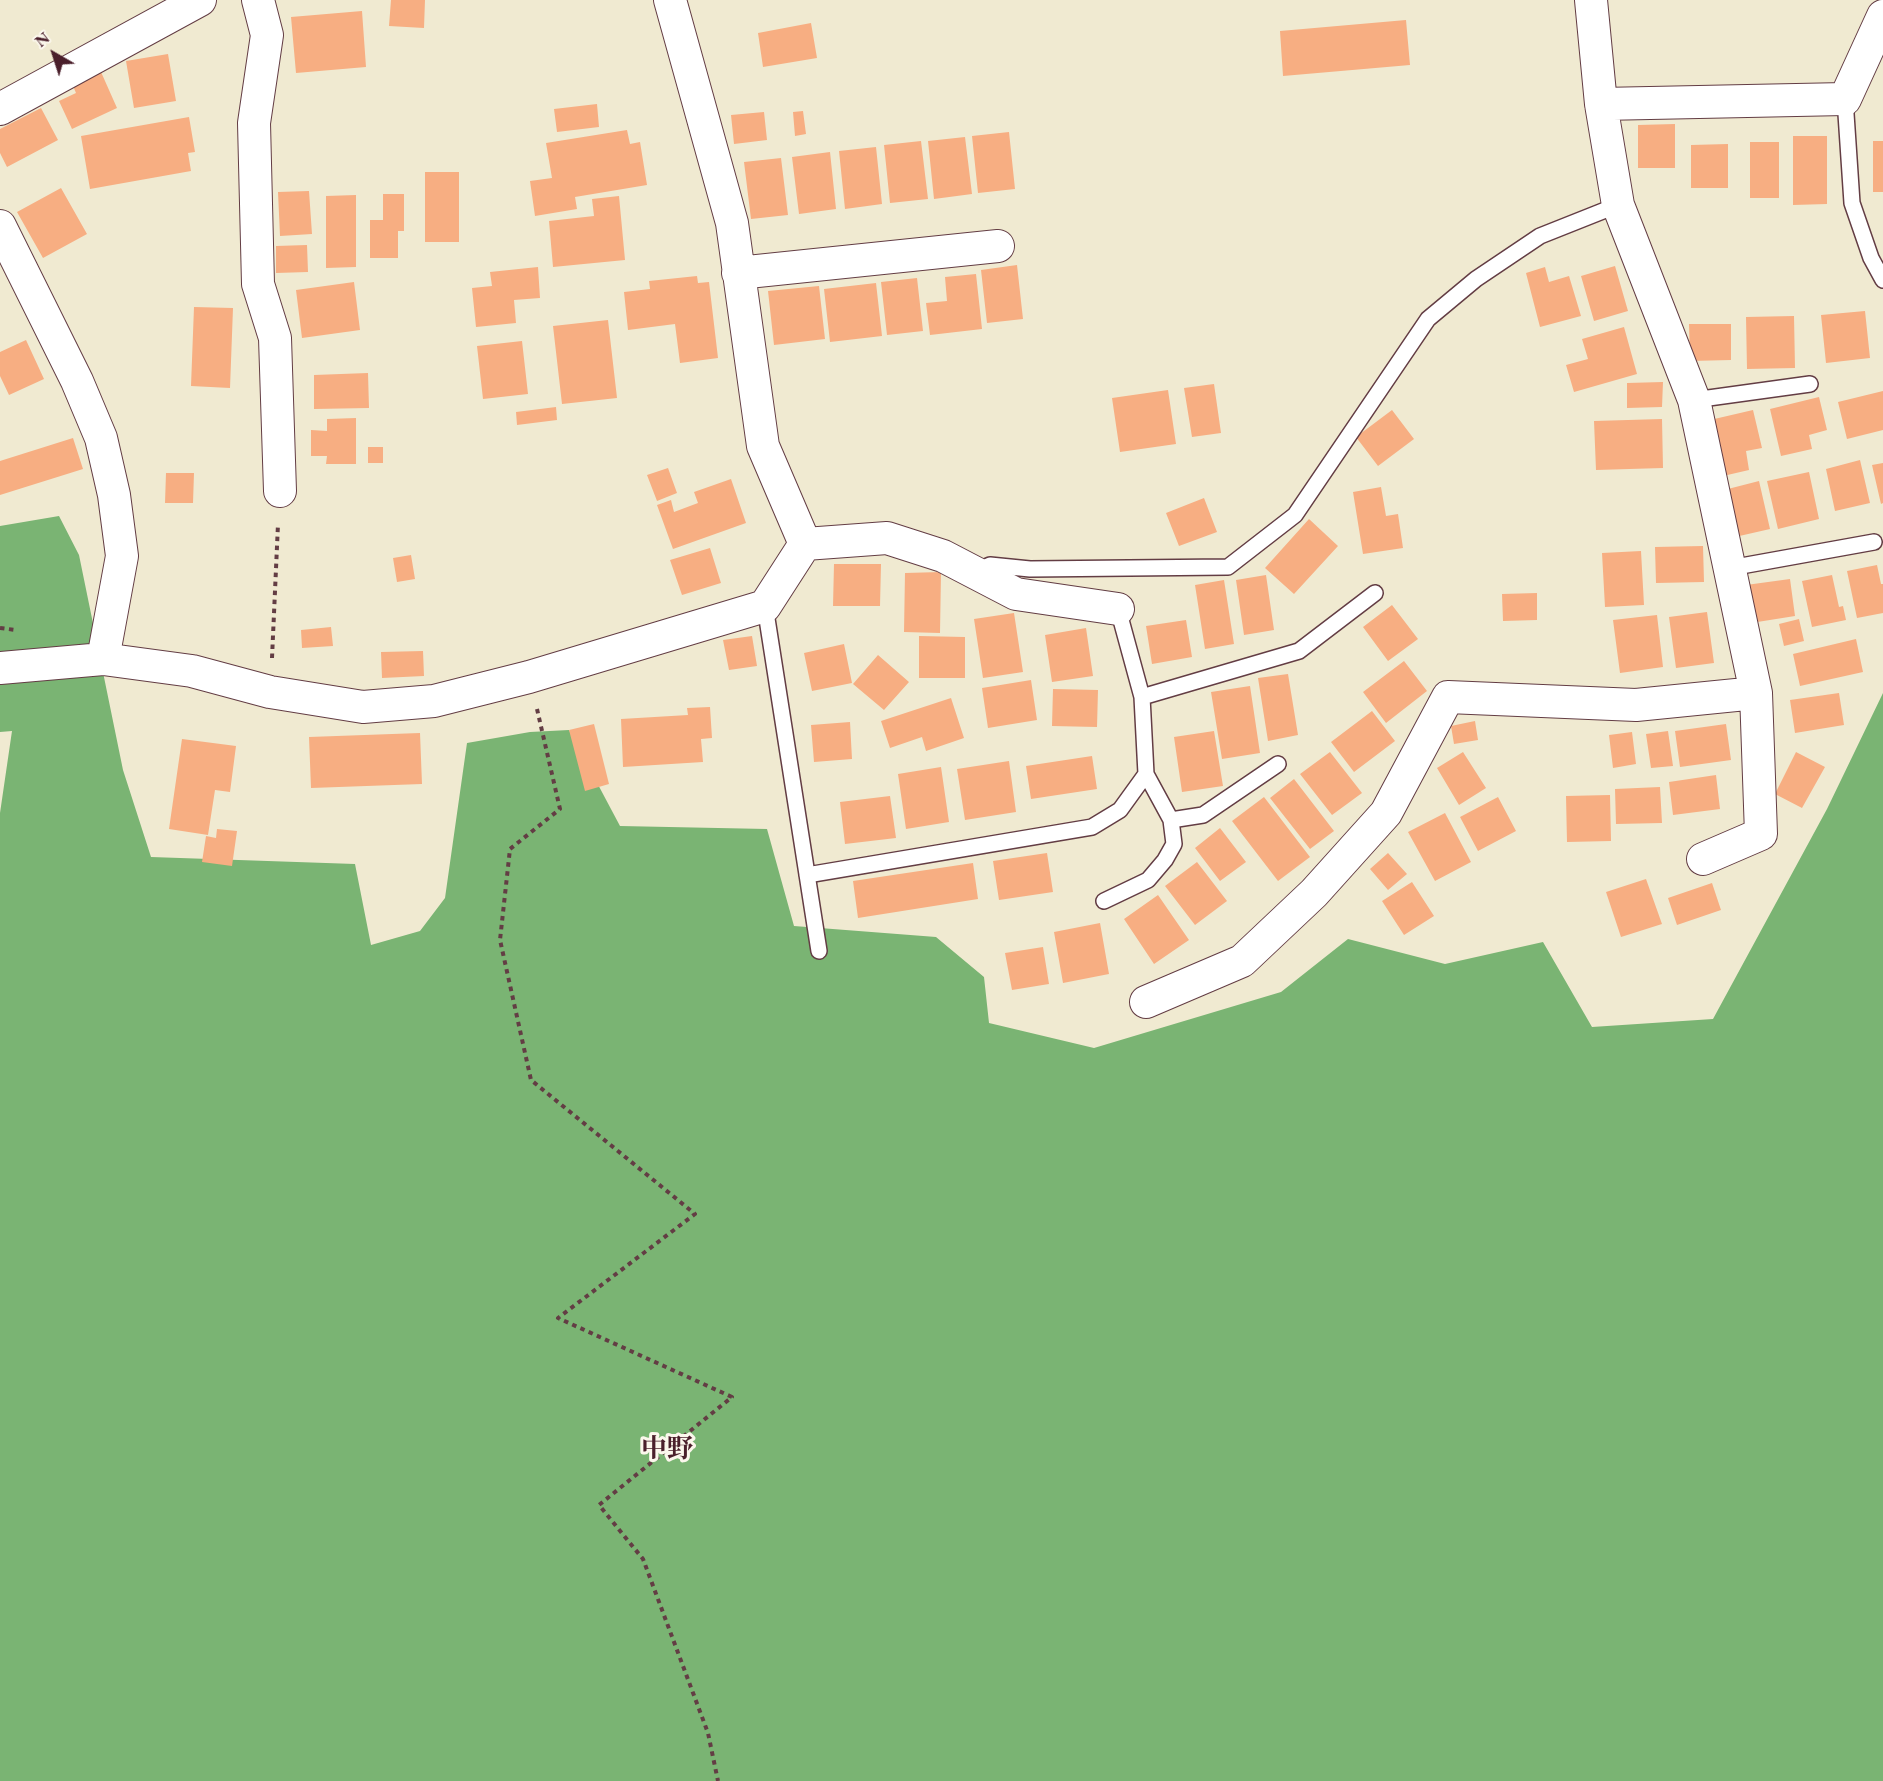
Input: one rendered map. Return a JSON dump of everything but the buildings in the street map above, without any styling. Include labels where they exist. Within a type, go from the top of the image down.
[{"type":"street","points":[[0,109],[200,0]]},
{"type":"street","points":[[258,0],[267,34],[254,123],[258,284],[275,338],[280,491]]},
{"type":"street","points":[[670,0],[732,223],[763,446],[805,544]]},
{"type":"street","points":[[1591,0],[1601,104],[1618,205],[1694,400],[1756,693],[1761,834],[1703,859]]},
{"type":"street","points":[[1601,104],[1845,99],[1883,16]]},
{"type":"street","points":[[0,226],[76,381],[101,438],[114,495],[122,556],[103,659]]},
{"type":"street","points":[[738,273],[998,246]]},
{"type":"street","points":[[805,544],[887,538],[943,556],[1016,594],[1118,609]]},
{"type":"street","points":[[0,668],[103,659],[192,671],[270,692],[363,707],[435,701],[529,677],[765,606],[805,544]]},
{"type":"street","points":[[1146,1002],[1242,961],[1314,893],[1386,813],[1448,697],[1636,705],[1756,693]]},
{"type":"lane","points":[[1845,99],[1852,203],[1871,258],[1883,280]]},
{"type":"lane","points":[[974,572],[990,565],[1030,569],[1228,567],[1295,515],[1428,319],[1476,279],[1540,236],[1618,205]]},
{"type":"lane","points":[[1694,400],[1810,384]]},
{"type":"lane","points":[[1730,568],[1874,542]]},
{"type":"lane","points":[[1142,697],[1299,651],[1375,593]]},
{"type":"lane","points":[[765,606],[819,951]]},
{"type":"lane","points":[[1104,901],[1148,880],[1165,860],[1174,844],[1171,820],[1146,774],[1142,697],[1118,609]]},
{"type":"lane","points":[[1171,820],[1203,815],[1278,764]]},
{"type":"lane","points":[[807,875],[1092,827],[1120,810],[1146,774]]},
{"type":"path","points":[[270,692],[280,491]]},
{"type":"path","points":[[529,677],[560,809],[510,849],[500,940],[531,1080],[695,1214],[558,1318],[732,1397],[599,1505],[643,1559],[708,1733],[718,1781]]},
{"type":"green space","points":[[59,516],[79,555],[123,770],[151,857],[355,864],[371,945],[420,931],[445,898],[467,743],[530,732],[569,730],[620,826],[767,829],[794,926],[936,937],[984,977],[989,1023],[1094,1048],[1281,992],[1348,939],[1445,964],[1543,942],[1592,1027],[1713,1019],[1827,809],[1883,693],[1883,1781],[0,1781],[0,813],[12,731],[0,732],[0,526]]},
{"type":"district","name":"中野","points":[[667,1450]]}]
